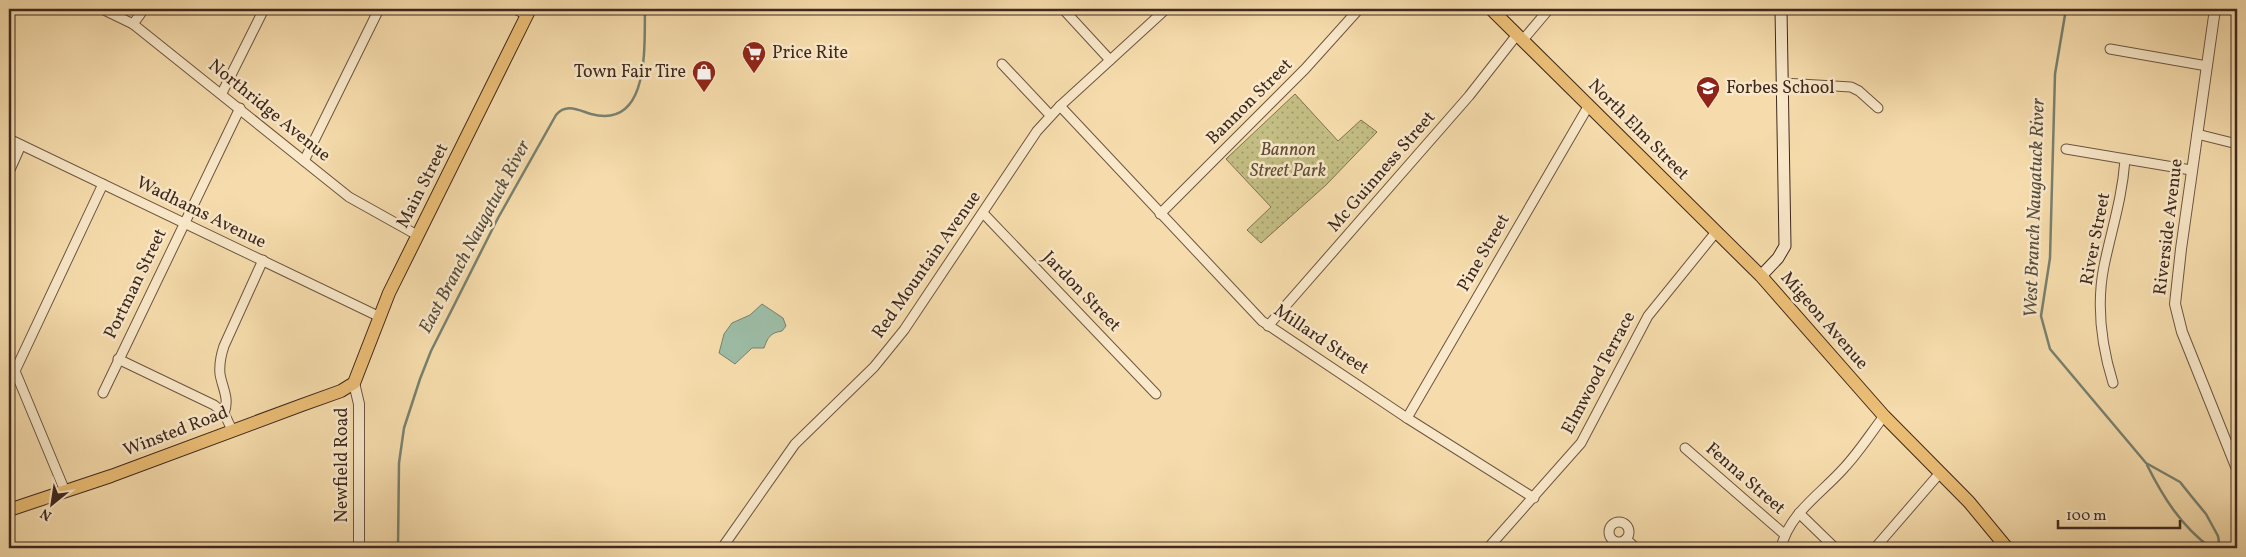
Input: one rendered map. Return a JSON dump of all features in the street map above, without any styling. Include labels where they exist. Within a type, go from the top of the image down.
[{"type":"main road","name":"North Elm Street","points":[[1491,9],[1519,39],[1589,105],[1761,276]]},
{"type":"main road","name":"Migeon Avenue","points":[[1782,9],[1785,246],[1778,258],[1761,276],[1884,416],[1969,502],[2007,548]]},
{"type":"main road","name":"Main Street","points":[[354,383],[380,317],[417,235],[528,12]]},
{"type":"main road","name":"Winsted Road","points":[[9,510],[323,398],[354,383]]},
{"type":"street","name":"Northridge Avenue","points":[[102,9],[134,24],[349,197],[417,235]]},
{"type":"street","points":[[134,24],[144,9]]},
{"type":"street","points":[[222,93],[264,9]]},
{"type":"street","points":[[304,161],[379,9]]},
{"type":"street","points":[[514,9],[528,12]]},
{"type":"street","points":[[1063,9],[1110,60]]},
{"type":"street","name":"Red Mountain Avenue","points":[[722,548],[795,444],[874,367],[904,330],[1037,131],[1050,115],[1166,9]]},
{"type":"street","name":"Bannon Street","points":[[1160,214],[1305,69],[1358,9]]},
{"type":"street","name":"Mc Guinness Street","points":[[1268,326],[1519,39],[1549,9]]},
{"type":"street","name":"Riverside Avenue","points":[[2215,9],[2191,170],[2176,304],[2182,332],[2237,470]]},
{"type":"street","points":[[2110,49],[2207,66]]},
{"type":"street","points":[[1002,64],[1050,115]]},
{"type":"street","points":[[1783,83],[1851,87],[1859,91],[1878,108]]},
{"type":"street","name":"Pine Street","points":[[1407,418],[1589,105]]},
{"type":"street","name":"Millard Street","points":[[1060,106],[1160,214],[1268,326],[1407,418],[1534,498]]},
{"type":"street","name":"Portman Street","points":[[103,393],[183,222],[240,108]]},
{"type":"street","points":[[2197,134],[2237,144]]},
{"type":"street","name":"Wadhams Avenue","points":[[9,139],[380,317]]},
{"type":"street","points":[[9,172],[21,145]]},
{"type":"street","points":[[2066,149],[2191,170]]},
{"type":"street","name":"River Street","points":[[2113,383],[2103,350],[2100,317],[2104,267],[2117,219],[2125,160]]},
{"type":"street","points":[[65,491],[12,373],[103,184]]},
{"type":"street","name":"Jardon Street","points":[[983,213],[1156,394]]},
{"type":"street","name":"Elmwood Terrace","points":[[1488,548],[1568,460],[1591,428],[1648,316],[1716,232]]},
{"type":"street","points":[[224,413],[227,405],[220,373],[220,360],[224,346],[263,260]]},
{"type":"street","points":[[118,359],[214,405],[224,413],[232,430]]},
{"type":"street","name":"Newfield Road","points":[[354,383],[359,404],[359,548]]},
{"type":"street","points":[[1781,548],[1784,534],[1798,513],[1844,468],[1884,416]]},
{"type":"street","name":"Fenna Street","points":[[1685,448],[1784,534]]},
{"type":"street","points":[[1875,548],[1940,474]]},
{"type":"street","points":[[1798,513],[1835,548]]},
{"type":"street","points":[[1626,539],[1636,548]]},
{"type":"green space","name":"Bannon Street Park","points":[[1295,94],[1338,141],[1361,120],[1377,132],[1326,185],[1261,243],[1247,230],[1271,207],[1226,159]]},
{"type":"shaded area","points":[[762,304],[783,318],[786,326],[782,331],[770,336],[764,348],[752,348],[735,364],[719,353],[724,334],[732,323],[750,315]]},
{"type":"waterway","name":"East Branch Naugatuck River","points":[[398,548],[399,463],[404,428],[431,351],[498,218],[556,115],[568,108],[591,114],[611,116],[625,109],[634,97],[640,81],[643,62],[645,9]]},
{"type":"waterway","name":"West Branch Naugatuck River","points":[[2066,9],[2055,74],[2050,258],[2041,316],[2050,349],[2146,463],[2180,482],[2206,514],[2218,536],[2220,548]]},
{"type":"waterway","name":"West Branch Naugatuck River","points":[[2147,465],[2182,521],[2211,548]]},
{"type":"place","name":"Price Rite","points":[[754,74]]},
{"type":"place","name":"Town Fair Tire","points":[[704,93]]},
{"type":"place","name":"Forbes School","points":[[1708,109]]}]
